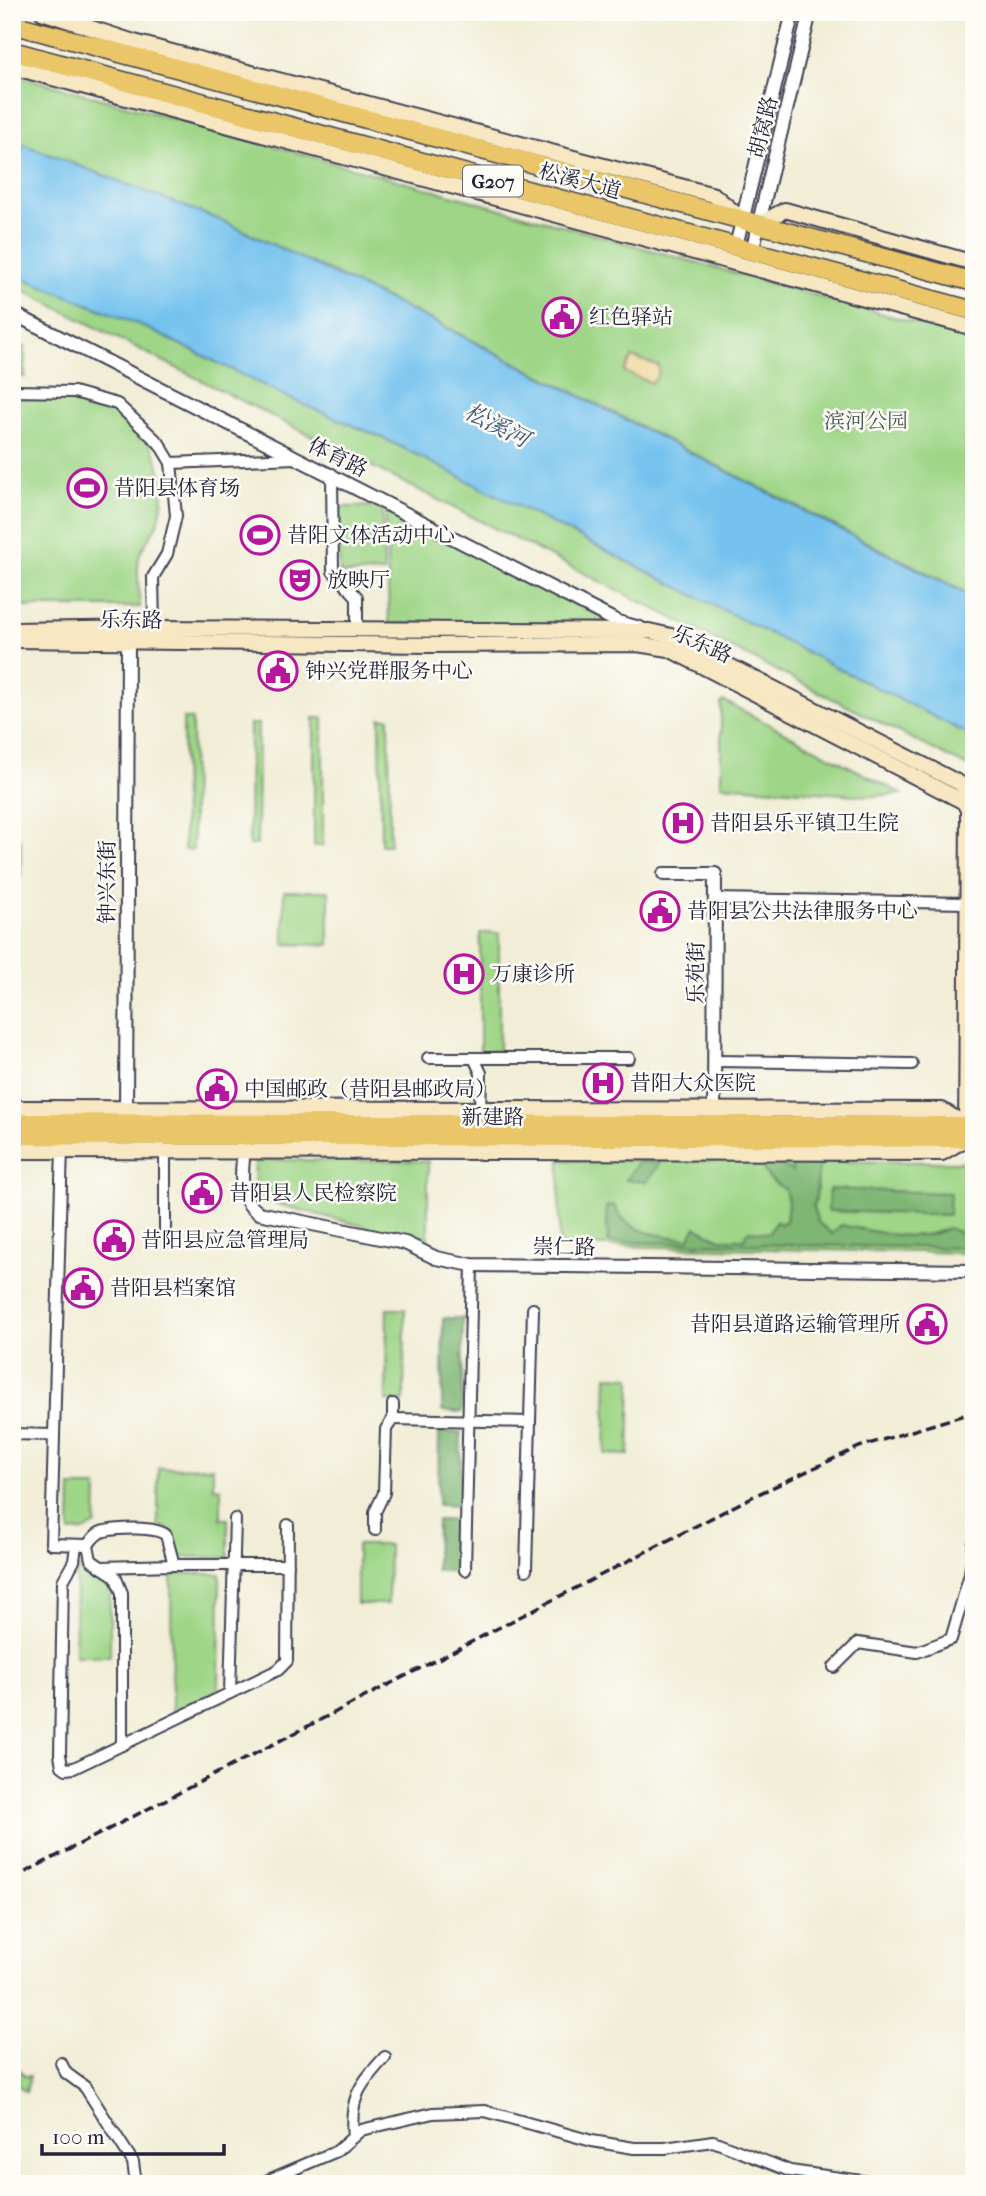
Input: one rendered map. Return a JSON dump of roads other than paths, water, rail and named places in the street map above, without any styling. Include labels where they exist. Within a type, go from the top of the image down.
[{"type":"highway","name":"松溪大道","points":[[12,24],[974,282]]},
{"type":"highway","name":"松溪大道","points":[[12,51],[450,176],[744,248],[974,311]]},
{"type":"main road","points":[[42,12],[147,45],[714,195],[751,222],[785,210],[974,263]]},
{"type":"main road","points":[[12,67],[450,176],[974,328]]},
{"type":"main road","name":"乐东路","points":[[12,630],[154,628],[649,631],[671,635],[959,783],[974,795]]},
{"type":"main road","name":"乐东路","points":[[12,640],[430,645],[638,644],[669,649],[964,802],[968,810],[970,1132]]},
{"type":"main road","points":[[12,1108],[126,1116],[480,1118]]},
{"type":"main road","name":"新建路","points":[[12,1122],[126,1116],[244,1137],[717,1136],[970,1132]]},
{"type":"main road","name":"新建路","points":[[12,1136],[59,1144],[160,1144],[480,1118],[714,1117],[970,1132]]},
{"type":"main road","points":[[12,1151],[59,1144]]},
{"type":"street","name":"胡窝路","points":[[751,222],[793,12]]},
{"type":"street","name":"胡窝路","points":[[744,248],[810,12]]},
{"type":"street","name":"体育路","points":[[12,313],[332,474],[607,617],[649,631]]},
{"type":"street","points":[[12,391],[74,392],[117,404],[159,443],[170,463],[176,516],[167,554],[153,578],[154,628]]},
{"type":"street","points":[[170,463],[296,457]]},
{"type":"street","points":[[332,474],[333,571],[357,597],[357,629]]},
{"type":"street","name":"钟兴东街","points":[[126,1116],[128,640]]},
{"type":"street","name":"乐苑街","points":[[664,874],[715,874],[714,1117]]},
{"type":"street","points":[[715,899],[968,903]]},
{"type":"street","points":[[428,1058],[629,1058]]},
{"type":"street","points":[[474,1058],[481,1073],[480,1118]]},
{"type":"street","points":[[715,1061],[912,1064]]},
{"type":"street","name":"崇仁路","points":[[244,1137],[242,1195],[251,1208],[259,1213],[405,1243],[436,1258],[472,1265],[974,1271]]},
{"type":"street","points":[[59,1144],[51,1544],[88,1545]]},
{"type":"street","points":[[160,1144],[165,1156],[165,1228]]},
{"type":"street","points":[[466,1570],[472,1265]]},
{"type":"street","points":[[526,1570],[533,1309]]},
{"type":"street","points":[[375,1530],[375,1512],[384,1493],[386,1429],[393,1419],[393,1404]]},
{"type":"street","points":[[393,1419],[530,1422]]},
{"type":"street","points":[[12,1434],[53,1435]]},
{"type":"street","points":[[230,1693],[235,1519]]},
{"type":"street","points":[[76,1545],[74,1561],[63,1581],[62,1766],[66,1769],[74,1768],[278,1670],[287,1661],[288,1525]]},
{"type":"street","points":[[122,1745],[122,1594],[116,1576],[91,1560],[88,1545],[105,1531],[162,1531],[169,1541],[174,1565]]},
{"type":"street","points":[[834,1667],[858,1643],[917,1652],[951,1639],[972,1574],[974,1543]]},
{"type":"street","points":[[101,1567],[288,1565]]},
{"type":"street","points":[[352,2137],[350,2111],[359,2090],[385,2057]]},
{"type":"street","points":[[61,2063],[66,2073],[86,2087],[133,2162],[136,2184]]},
{"type":"street","points":[[259,2184],[337,2151],[361,2130],[433,2113],[485,2110],[592,2141],[634,2148],[666,2148],[713,2141],[790,2171],[883,2184]]},
{"type":"water","name":"松溪河","points":[[12,140],[225,222],[437,323],[974,598],[974,737],[383,438],[304,405],[140,325],[12,274]]},
{"type":"railway","points":[[12,1879],[754,1496],[859,1447],[974,1412]]},
{"type":"place","name":"红色驿站","points":[[562,317]]},
{"type":"place","name":"昔阳县体育场","points":[[87,488]]},
{"type":"place","name":"昔阳文体活动中心","points":[[260,535]]},
{"type":"place","name":"放映厅","points":[[300,580]]},
{"type":"place","name":"钟兴党群服务中心","points":[[278,671]]},
{"type":"place","name":"昔阳县乐平镇卫生院","points":[[683,823]]},
{"type":"place","name":"昔阳县公共法律服务中心","points":[[660,911]]},
{"type":"place","name":"万康诊所","points":[[464,974]]},
{"type":"place","name":"昔阳大众医院","points":[[603,1083]]},
{"type":"place","name":"中国邮政（昔阳县邮政局）","points":[[217,1089]]},
{"type":"place","name":"昔阳县人民检察院","points":[[202,1193]]},
{"type":"place","name":"昔阳县应急管理局","points":[[114,1240]]},
{"type":"place","name":"昔阳县档案馆","points":[[83,1288]]},
{"type":"place","name":"昔阳县道路运输管理所","points":[[927,1324]]},
{"type":"park label","name":"滨河公园","points":[[866,421]]}]
